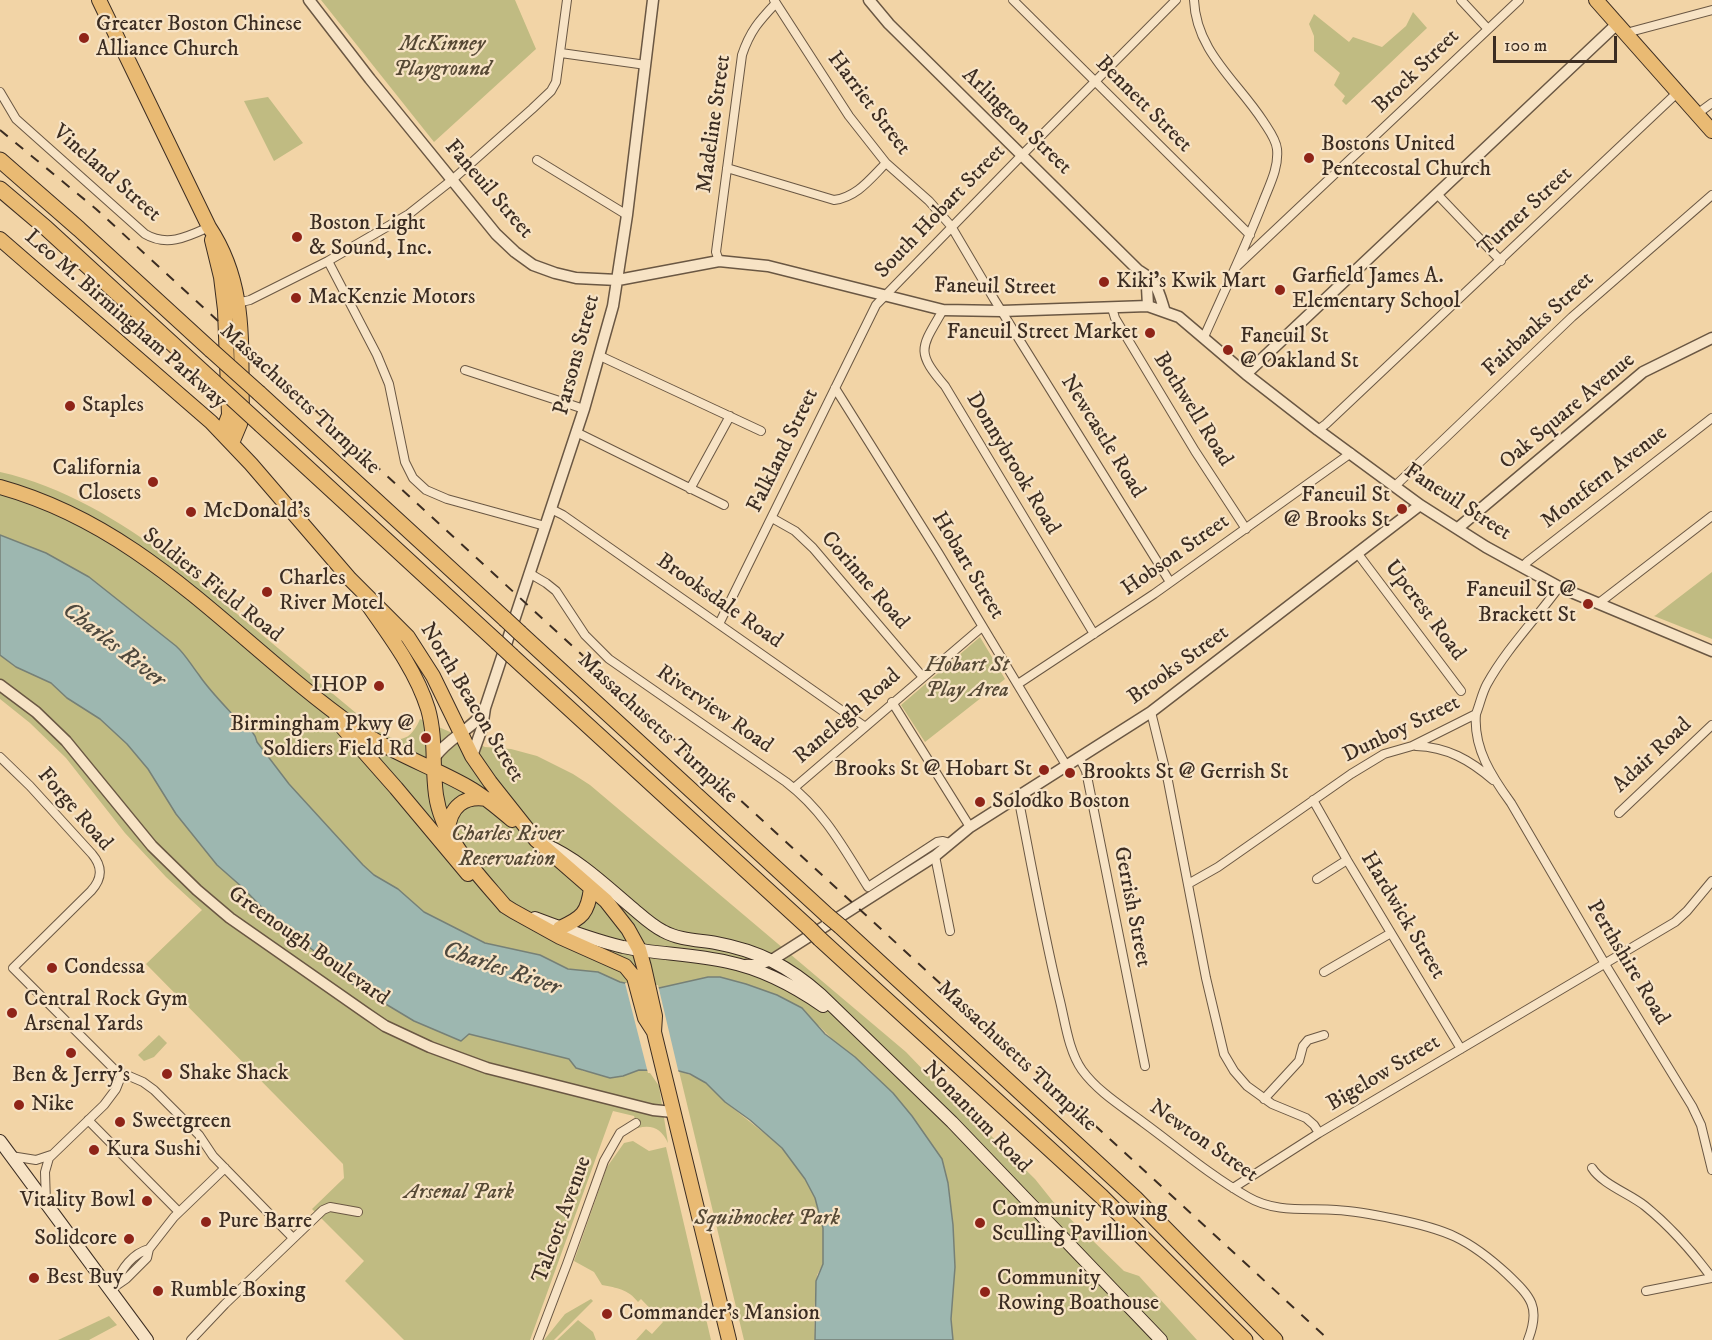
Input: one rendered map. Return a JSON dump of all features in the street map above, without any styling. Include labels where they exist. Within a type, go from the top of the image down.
[{"type":"highway","name":"Massachusetts Turnpike","points":[[0,160],[80,229],[1135,1198],[1275,1340]]},
{"type":"highway","name":"Massachusetts Turnpike","points":[[0,189],[46,228],[1101,1196],[1245,1340]]},
{"type":"main road","points":[[99,0],[209,228],[221,277],[232,305],[227,438]]},
{"type":"main road","points":[[1596,0],[1712,131]]},
{"type":"main road","name":"Leo M. Birmingham Parkway","points":[[0,239],[227,438]]},
{"type":"main road","name":"North Beacon Street","points":[[227,438],[350,579],[397,624],[412,642],[432,676],[472,756],[490,782],[536,840],[591,888],[622,920],[639,949],[645,1018],[654,1032],[729,1340]]},
{"type":"main road","name":"Soldiers Field Road","points":[[0,487],[73,515],[140,554],[245,637],[323,705],[381,744],[435,764],[487,799],[536,840]]},
{"type":"main road","name":"North Beacon Street","points":[[350,579],[419,686],[431,723],[438,806],[448,830],[469,862],[505,906],[560,938],[619,962],[641,979]]},
{"type":"main road","name":"Soldiers Field Road","points":[[323,705],[402,794],[456,862],[481,887],[505,906]]},
{"type":"main road","points":[[448,830],[450,818],[458,805],[471,798],[487,799]]},
{"type":"main road","name":"Nonantum Road","points":[[536,840],[575,861],[666,933],[730,946],[772,960],[809,985],[952,1122],[1161,1340]]},
{"type":"main road","points":[[560,928],[577,920],[585,911],[589,903],[591,888]]},
{"type":"main road","name":"Nonantum Road","points":[[505,906],[560,928],[609,943],[743,966],[794,987],[858,1031]]},
{"type":"main road","points":[[0,1141],[113,1287],[147,1340]]},
{"type":"street","name":"Faneuil Street","points":[[309,0],[496,234],[533,265],[576,278],[618,280],[719,261],[768,266],[943,310],[1002,311],[1148,306],[1179,317],[1246,374],[1420,505],[1559,587],[1712,651]]},
{"type":"street","points":[[232,305],[250,300],[328,261],[409,214],[452,180],[551,91],[556,81],[561,53],[567,0]]},
{"type":"street","name":"Parsons Street","points":[[472,756],[482,728],[485,708],[600,356],[618,280],[653,0]]},
{"type":"street","name":"Arlington Street","points":[[869,0],[889,24],[1138,270],[1151,278],[1157,286],[1165,312]]},
{"type":"street","name":"Bennett Street","points":[[1012,0],[1250,235]]},
{"type":"street","name":"South Hobart Street","points":[[885,295],[1176,0]]},
{"type":"street","points":[[1194,0],[1194,14],[1210,52],[1262,120],[1277,148],[1276,167],[1250,235],[1204,337]]},
{"type":"street","points":[[1461,0],[1487,28]]},
{"type":"street","name":"Brock Street","points":[[1235,268],[1519,0]]},
{"type":"street","name":"Harriet Street","points":[[775,2],[849,116],[886,162],[929,201],[951,226],[1002,311]]},
{"type":"street","name":"Madeline Street","points":[[719,261],[716,252],[742,55],[753,28],[775,2]]},
{"type":"street","points":[[1246,374],[1437,194],[1622,29],[1712,10]]},
{"type":"street","points":[[561,53],[646,65]]},
{"type":"street","name":"Vineland Street","points":[[0,92],[16,119],[144,234],[159,240],[171,241],[209,228]]},
{"type":"street","name":"Turner Street","points":[[1318,430],[1501,261],[1678,92]]},
{"type":"street","points":[[1697,114],[1712,103]]},
{"type":"street","points":[[537,160],[627,214]]},
{"type":"street","points":[[727,168],[834,200],[846,199],[857,192],[886,162]]},
{"type":"street","points":[[1437,194],[1501,261]]},
{"type":"street","name":"Fairbanks Street","points":[[1395,486],[1572,316],[1712,195]]},
{"type":"street","points":[[328,261],[377,355],[389,384],[405,462],[413,478],[426,490],[447,499],[546,526]]},
{"type":"street","name":"Arlington Street","points":[[1138,270],[1147,287],[1148,306]]},
{"type":"street","name":"Falkland Street","points":[[719,624],[874,309],[885,295]]},
{"type":"street","name":"Bothwell Road","points":[[1112,308],[1121,328],[1195,451],[1246,529]]},
{"type":"street","name":"Donnybrook Road","points":[[943,310],[924,349],[925,359],[945,386],[1094,634]]},
{"type":"street","name":"Newcastle Road","points":[[1002,311],[1170,582]]},
{"type":"street","name":"Oak Square Avenue","points":[[1458,528],[1643,372],[1712,338]]},
{"type":"street","points":[[600,356],[761,431]]},
{"type":"street","points":[[465,370],[584,409]]},
{"type":"street","name":"Hobart Street","points":[[835,388],[1066,765]]},
{"type":"street","points":[[690,489],[730,416]]},
{"type":"street","name":"Montfern Avenue","points":[[1522,567],[1712,418]]},
{"type":"street","points":[[576,432],[724,505]]},
{"type":"street","name":"Hobson Street","points":[[1018,684],[1170,582],[1351,453]]},
{"type":"street","name":"Brooks Street","points":[[743,966],[772,960],[935,856],[970,827],[1151,712],[1420,505]]},
{"type":"street","name":"Brooksdale Road","points":[[551,509],[864,726]]},
{"type":"street","points":[[1599,603],[1712,516]]},
{"type":"street","name":"Corinne Road","points":[[772,518],[795,531],[813,548],[922,676]]},
{"type":"street","name":"Upcrest Road","points":[[1358,554],[1461,691]]},
{"type":"street","name":"Riverview Road","points":[[529,573],[556,591],[585,635],[609,659],[794,788],[826,819],[868,887]]},
{"type":"street","name":"Dunboy Street","points":[[1188,884],[1218,867],[1313,800],[1384,754],[1412,746],[1476,714],[1486,686],[1504,656],[1537,618],[1559,587]]},
{"type":"street","name":"Ranelegh Road","points":[[794,788],[922,676],[982,627]]},
{"type":"street","name":"Greenough Boulevard","points":[[0,685],[36,712],[66,741],[152,846],[213,904],[385,1026],[430,1047],[487,1068],[653,1110],[673,1112]]},
{"type":"street","points":[[892,702],[970,827]]},
{"type":"street","name":"Parsons Street","points":[[435,764],[445,744],[476,722],[485,708]]},
{"type":"street","name":"Bigelow Street","points":[[1151,712],[1168,781],[1221,1046],[1239,1079],[1264,1099],[1302,1116],[1314,1125],[1319,1133],[1679,919],[1712,881]]},
{"type":"street","name":"Perthshire Road","points":[[1476,714],[1476,739],[1495,782]]},
{"type":"street","name":"Adair Road","points":[[1619,813],[1712,725]]},
{"type":"street","name":"Perthshire Road","points":[[1412,746],[1431,746],[1453,753],[1476,765],[1495,782],[1511,803],[1697,1115],[1711,1170]]},
{"type":"street","name":"Gerrish Street","points":[[1079,757],[1086,771],[1145,1066]]},
{"type":"street","name":"Forge Road","points":[[0,758],[22,778],[92,854],[99,864],[100,871],[97,883],[91,891],[13,968],[113,1068],[123,1074]]},
{"type":"street","name":"Newton Street","points":[[1018,796],[1067,1032],[1075,1056],[1083,1070],[1102,1091],[1249,1198],[1268,1205],[1295,1210],[1336,1210],[1372,1215],[1439,1229],[1463,1240],[1487,1255],[1518,1284],[1534,1307],[1535,1314],[1528,1340]]},
{"type":"street","name":"Hardwick Street","points":[[1313,800],[1461,1049]]},
{"type":"street","name":"Brooks Street","points":[[868,887],[937,842],[950,843]]},
{"type":"street","points":[[935,856],[950,931]]},
{"type":"street","points":[[1317,879],[1347,860]]},
{"type":"street","points":[[1324,972],[1391,933]]},
{"type":"street","points":[[1264,1099],[1299,1061],[1303,1046],[1308,1040],[1324,1035]]},
{"type":"street","points":[[46,1203],[45,1172],[52,1155],[116,1089],[123,1074],[150,1087],[199,1135],[213,1156],[293,1238]]},
{"type":"street","points":[[88,1120],[179,1212]]},
{"type":"street","name":"Talcott Avenue","points":[[538,1340],[603,1161],[620,1133],[636,1123]]},
{"type":"street","points":[[1233,1188],[1319,1133]]},
{"type":"street","points":[[11,1156],[36,1160],[52,1155]]},
{"type":"street","points":[[113,1287],[122,1270],[140,1251],[149,1249],[179,1212],[225,1168]]},
{"type":"street","points":[[1592,1168],[1600,1177],[1635,1198],[1659,1217],[1688,1247],[1712,1278],[1646,1291]]},
{"type":"street","points":[[191,1340],[225,1304],[326,1208],[358,1212]]},
{"type":"green space","name":"McKinney Playground","points":[[321,0],[515,0],[536,49],[434,142]]},
{"type":"green space","points":[[1413,12],[1427,28],[1346,105],[1342,101],[1345,96],[1334,85],[1340,73],[1314,51],[1314,36],[1309,24],[1314,14],[1349,42],[1353,37],[1382,47],[1406,26]]},
{"type":"green space","points":[[268,97],[303,143],[274,161],[244,101]]},
{"type":"green space","name":"Charles River Reservation","points":[[0,472],[46,486],[90,506],[152,545],[374,728],[388,737],[401,739],[406,737],[420,719],[485,747],[511,749],[537,756],[590,785],[906,1052],[956,1104],[1035,1179],[1055,1204],[1124,1271],[1139,1276],[1197,1340],[953,1340],[951,1319],[955,1267],[953,1225],[948,1183],[942,1159],[912,1116],[868,1068],[819,1026],[708,977],[659,988],[620,982],[598,972],[568,969],[540,955],[485,943],[424,912],[398,889],[374,875],[363,865],[289,784],[256,742],[251,731],[217,697],[176,646],[89,577],[46,553],[0,535]]},
{"type":"green space","points":[[1712,572],[1712,639],[1654,616],[1656,615]]},
{"type":"green space","name":"Hobart St Play Area","points":[[980,637],[1005,679],[925,742],[901,705]]},
{"type":"green space","name":"Arsenal Park","points":[[0,655],[25,671],[51,683],[67,698],[100,719],[127,744],[148,769],[176,814],[217,865],[282,928],[341,970],[347,975],[349,982],[414,1021],[461,1041],[469,1034],[569,1059],[583,1071],[623,1076],[639,1070],[648,1070],[659,1086],[668,1143],[663,1134],[652,1127],[638,1128],[634,1116],[613,1111],[530,1340],[404,1340],[345,1281],[364,1261],[312,1209],[344,1178],[343,1164],[146,964],[202,910],[166,877],[125,833],[66,758],[30,723],[0,699]]},
{"type":"green space","points":[[159,1035],[167,1043],[154,1057],[144,1061],[138,1055]]},
{"type":"green space","name":"Squibnocket Park","points":[[679,1071],[706,1083],[725,1102],[782,1148],[805,1179],[815,1198],[823,1228],[824,1249],[823,1264],[817,1275],[814,1313],[815,1340],[744,1340]]},
{"type":"green space","points":[[633,1141],[649,1151],[666,1147],[711,1340],[636,1340],[646,1329],[652,1334],[663,1322],[641,1299],[638,1302],[626,1292],[602,1285],[594,1272],[574,1261],[607,1167],[624,1143]]},
{"type":"green space","points":[[591,1299],[593,1301],[554,1340],[544,1340],[565,1314]]},
{"type":"green space","points":[[109,1316],[117,1325],[89,1340],[58,1340]]},
{"type":"green space","points":[[578,1320],[593,1332],[596,1340],[557,1340]]},
{"type":"water","name":"Charles River","points":[[0,535],[46,553],[89,577],[176,646],[217,697],[236,718],[252,731],[257,742],[289,784],[363,865],[374,875],[398,889],[424,912],[485,943],[540,955],[568,969],[598,972],[620,982],[659,988],[708,977],[720,977],[777,995],[802,1008],[825,1034],[855,1057],[893,1093],[942,1159],[948,1183],[953,1225],[955,1267],[951,1319],[953,1340],[815,1340],[816,1281],[823,1264],[823,1228],[815,1198],[805,1179],[782,1148],[725,1102],[706,1083],[679,1071],[639,1070],[610,1078],[576,1068],[569,1059],[469,1034],[461,1041],[414,1021],[349,982],[347,975],[341,970],[282,928],[217,865],[176,814],[148,769],[127,744],[100,719],[67,698],[51,683],[16,667],[0,655]]},
{"type":"pier","points":[[632,981],[658,985],[679,1074],[648,1073],[625,983]]},
{"type":"railway","points":[[0,130],[96,209],[1329,1340]]},
{"type":"place","name":"Greater Boston Chinese Alliance Church","points":[[84,38]]},
{"type":"place","name":"Bostons United Pentecostal Church","points":[[1309,158]]},
{"type":"place","name":"Boston Light & Sound, Inc.","points":[[297,237]]},
{"type":"place","name":"Kiki's Kwik Mart","points":[[1104,282]]},
{"type":"place","name":"Garfield James A. Elementary School","points":[[1280,290]]},
{"type":"place","name":"MacKenzie Motors","points":[[296,298]]},
{"type":"place","name":"Faneuil Street Market","points":[[1150,333]]},
{"type":"place","name":"Faneuil St @ Oakland St","points":[[1228,350]]},
{"type":"place","name":"Staples","points":[[70,406]]},
{"type":"place","name":"California Closets","points":[[153,482]]},
{"type":"place","name":"Faneuil St @ Brooks St","points":[[1402,509]]},
{"type":"place","name":"McDonald's","points":[[191,512]]},
{"type":"place","name":"Charles River Motel","points":[[267,592]]},
{"type":"place","name":"Faneuil St @ Brackett St","points":[[1588,604]]},
{"type":"place","name":"IHOP","points":[[379,686]]},
{"type":"place","name":"Birmingham Pkwy @ Soldiers Field Rd","points":[[426,738]]},
{"type":"place","name":"Brooks St @ Hobart St","points":[[1044,770]]},
{"type":"place","name":"Brookts St @ Gerrish St","points":[[1070,773]]},
{"type":"place","name":"Solodko Boston","points":[[980,802]]},
{"type":"place","name":"Condessa","points":[[52,968]]},
{"type":"place","name":"Central Rock Gym Arsenal Yards","points":[[12,1013]]},
{"type":"place","name":"Ben & Jerry's","points":[[71,1053]]},
{"type":"place","name":"Shake Shack","points":[[167,1074]]},
{"type":"place","name":"Nike","points":[[19,1105]]},
{"type":"place","name":"Sweetgreen","points":[[120,1122]]},
{"type":"place","name":"Kura Sushi","points":[[94,1150]]},
{"type":"place","name":"Vitality Bowl","points":[[147,1201]]},
{"type":"place","name":"Pure Barre","points":[[206,1222]]},
{"type":"place","name":"Community Rowing Sculling Pavillion","points":[[980,1223]]},
{"type":"place","name":"Solidcore","points":[[129,1239]]},
{"type":"place","name":"Best Buy","points":[[34,1278]]},
{"type":"place","name":"Rumble Boxing","points":[[158,1291]]},
{"type":"place","name":"Community Rowing Boathouse","points":[[985,1292]]},
{"type":"place","name":"Commander's Mansion","points":[[607,1314]]}]
